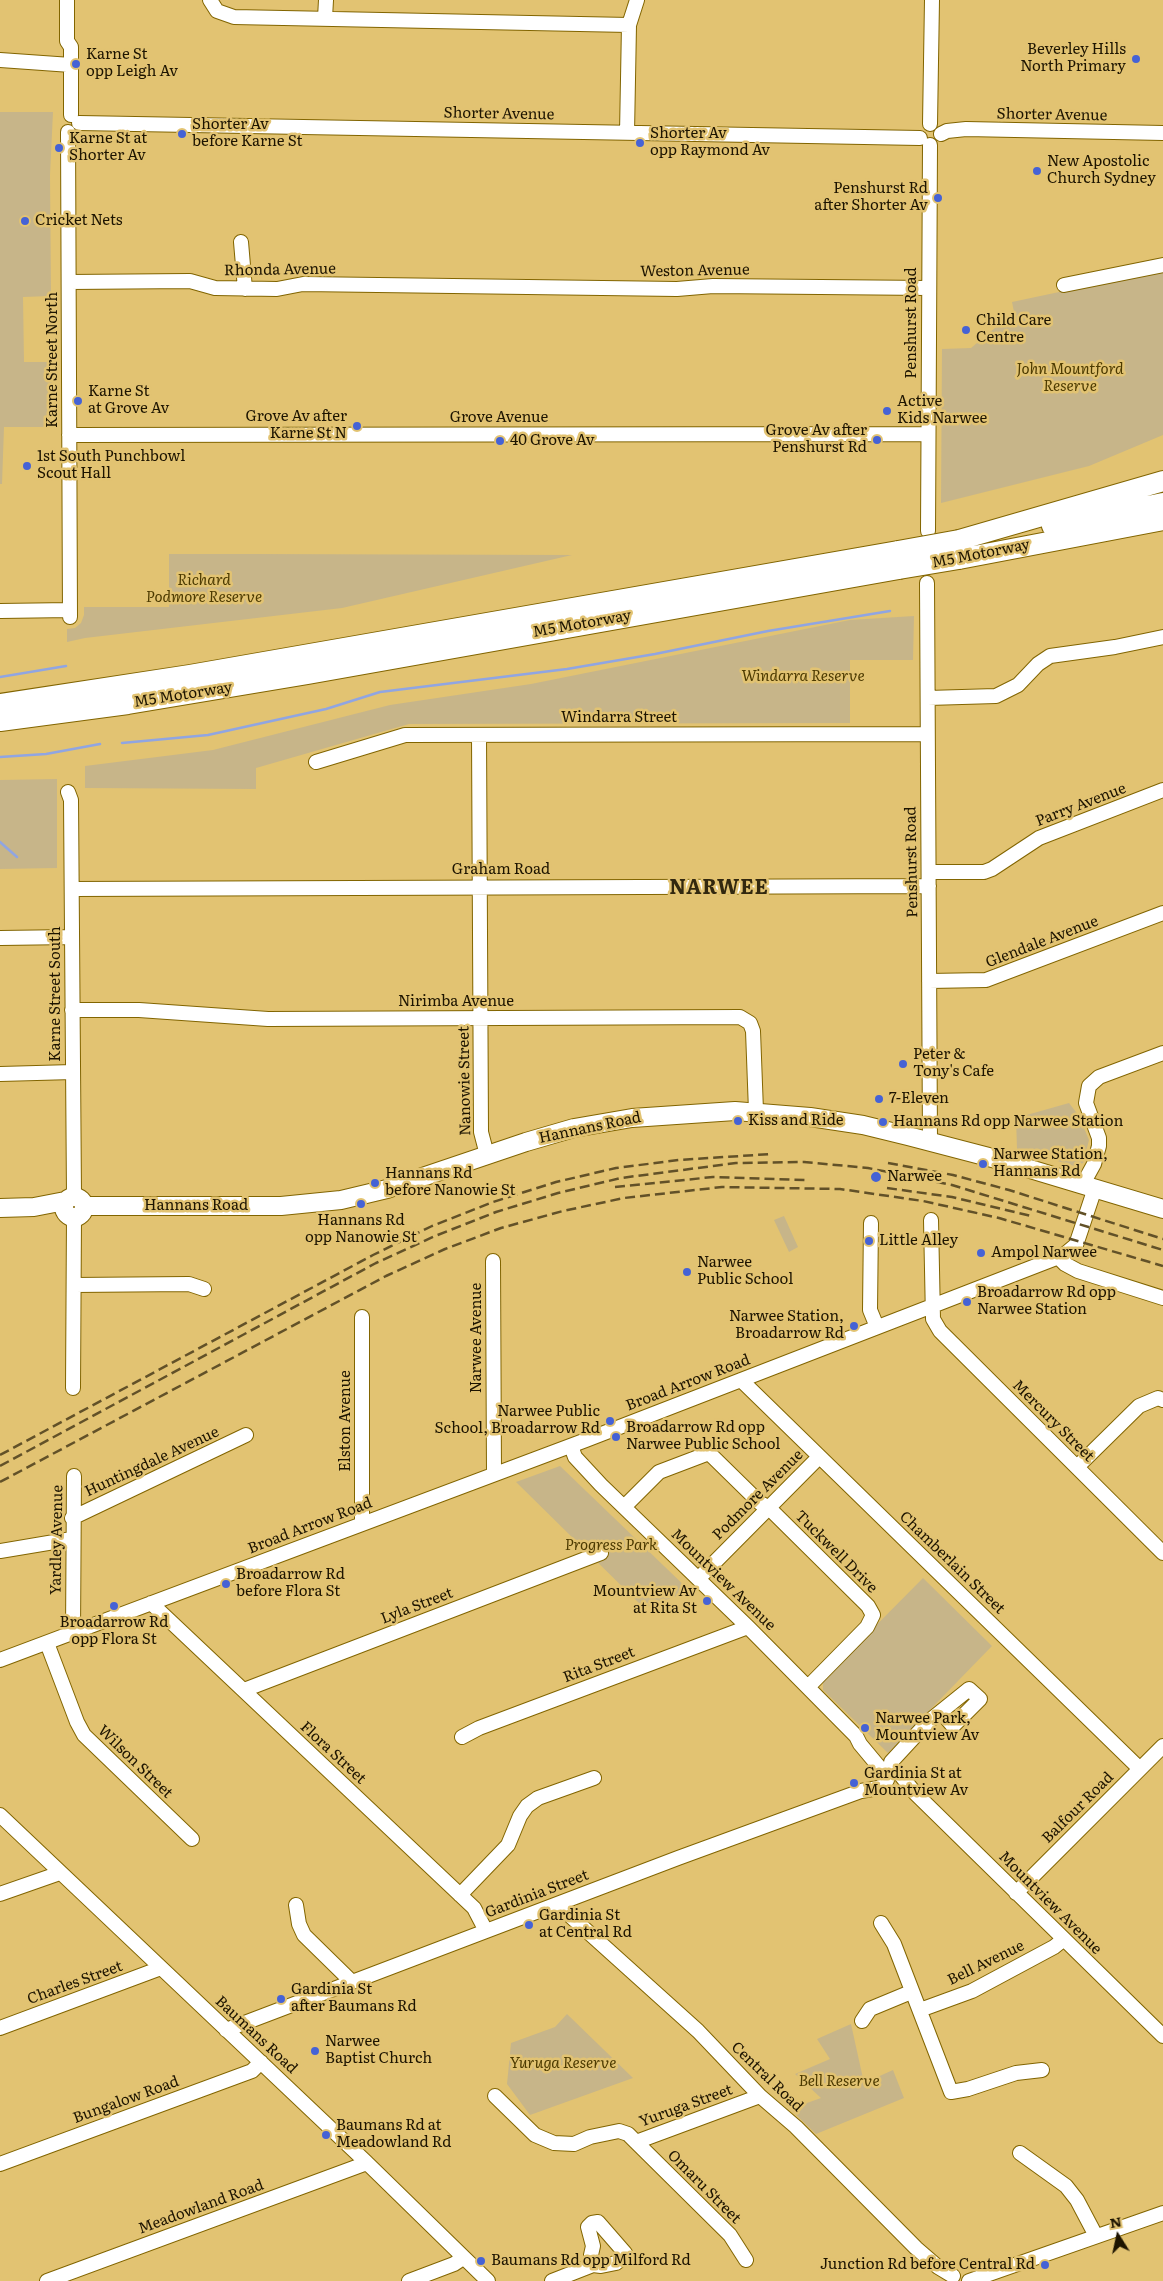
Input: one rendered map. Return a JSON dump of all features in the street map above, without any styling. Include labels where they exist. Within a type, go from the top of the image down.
[{"type":"highway","points":[[959,550],[1163,481]]},
{"type":"highway","name":"M5 Motorway","points":[[959,550],[1163,503]]},
{"type":"highway","name":"M5 Motorway","points":[[0,704],[959,550],[1163,520]]},
{"type":"highway","points":[[959,550],[1009,560],[1163,530]]},
{"type":"highway","name":"M5 Motorway","points":[[0,721],[128,704],[299,676],[898,560]]},
{"type":"main road","name":"Hannans Road","points":[[0,1208],[280,1206],[341,1200],[395,1187],[551,1134],[623,1119],[693,1112],[756,1111],[863,1126],[930,1141],[1163,1209]]},
{"type":"street","name":"Karne Street North","points":[[0,611],[70,614],[69,282],[71,122],[67,65],[71,47],[67,40],[67,0]]},
{"type":"street","points":[[210,0],[217,11],[234,16],[629,25]]},
{"type":"street","points":[[326,0],[326,18]]},
{"type":"street","points":[[627,132],[629,25],[638,0]]},
{"type":"street","points":[[930,124],[932,0]]},
{"type":"street","points":[[0,60],[67,65]]},
{"type":"street","name":"Shorter Avenue","points":[[71,122],[627,132],[925,142]]},
{"type":"street","points":[[930,124],[937,126],[941,134],[939,141],[925,142],[921,128],[930,124]]},
{"type":"street","name":"Shorter Avenue","points":[[941,134],[947,131],[966,129],[1163,133]]},
{"type":"street","name":"Penshurst Road","points":[[925,142],[928,288],[928,530]]},
{"type":"street","points":[[241,242],[245,289]]},
{"type":"street","points":[[1064,285],[1163,265]]},
{"type":"street","name":"Rhonda Avenue","points":[[69,282],[190,281],[215,288],[245,289],[277,289],[303,284],[462,287]]},
{"type":"street","name":"Weston Avenue","points":[[462,287],[667,289],[713,286],[928,288]]},
{"type":"street","name":"Grove Avenue","points":[[69,435],[928,434]]},
{"type":"street","name":"Penshurst Road","points":[[927,583],[930,1141]]},
{"type":"street","points":[[928,698],[996,696],[1018,685],[1038,664],[1050,656],[1163,638]]},
{"type":"street","name":"Windarra Street","points":[[316,762],[405,735],[927,734]]},
{"type":"street","name":"Nanowie Street","points":[[479,735],[481,1132],[487,1155]]},
{"type":"street","name":"Parry Avenue","points":[[929,879],[992,870],[1039,838],[1163,790]]},
{"type":"street","name":"Karne Street South","points":[[68,792],[71,800],[72,889],[73,1388]]},
{"type":"street","name":"Graham Road","points":[[72,889],[479,886],[929,879]]},
{"type":"street","name":"Glendale Avenue","points":[[929,981],[986,980],[1163,913]]},
{"type":"street","points":[[0,938],[72,937]]},
{"type":"street","name":"Nirimba Avenue","points":[[72,1010],[139,1010],[268,1019],[740,1017],[750,1023],[753,1031],[756,1111]]},
{"type":"street","name":"Broad Arrow Road","points":[[0,1660],[571,1446],[1068,1252],[1076,1245],[1099,1146],[1099,1138],[1086,1103],[1089,1086],[1099,1078],[1163,1053]]},
{"type":"street","points":[[0,1074],[73,1072]]},
{"type":"street","name":"Mercury Street","points":[[931,1220],[933,1319],[940,1331],[1163,1553]]},
{"type":"street","points":[[871,1223],[870,1310],[877,1327]]},
{"type":"street","points":[[1058,1257],[1078,1271],[1163,1298]]},
{"type":"street","name":"Narwee Avenue","points":[[493,1261],[494,1474]]},
{"type":"street","points":[[74,1285],[189,1284],[204,1289]]},
{"type":"street","name":"Elston Avenue","points":[[362,1317],[362,1524]]},
{"type":"street","name":"Chamberlain Street","points":[[741,1380],[1140,1769]]},
{"type":"street","points":[[1077,1467],[1139,1406],[1158,1398],[1163,1400]]},
{"type":"street","name":"Huntingdale Avenue","points":[[72,1518],[246,1435]]},
{"type":"street","name":"Mountview Avenue","points":[[571,1446],[575,1457],[624,1507],[699,1578],[856,1736],[868,1738],[897,1785],[915,1793],[1163,2036]]},
{"type":"street","points":[[624,1507],[659,1472],[709,1453],[760,1503],[768,1507]]},
{"type":"street","name":"Podmore Avenue","points":[[699,1578],[819,1457]]},
{"type":"street","name":"Yardley Avenue","points":[[73,1634],[72,1518],[74,1476]]},
{"type":"street","name":"Tuckwell Drive","points":[[768,1507],[868,1606],[873,1615],[867,1627],[808,1687]]},
{"type":"street","points":[[0,1551],[72,1539]]},
{"type":"street","name":"Lyla Street","points":[[244,1690],[601,1553]]},
{"type":"street","name":"Flora Street","points":[[151,1603],[474,1908],[486,1931]]},
{"type":"street","name":"Rita Street","points":[[462,1737],[479,1728],[748,1627]]},
{"type":"street","name":"Wilson Street","points":[[47,1643],[77,1722],[84,1735],[192,1840]]},
{"type":"street","name":"Gardinia Street","points":[[226,2030],[861,1791],[888,1771],[928,1722],[942,1713]]},
{"type":"street","name":"Balfour Road","points":[[1016,1892],[1163,1746]]},
{"type":"street","points":[[460,1895],[508,1845],[520,1816],[527,1806],[538,1798],[594,1778]]},
{"type":"street","name":"Baumans Road","points":[[0,1815],[367,2163],[488,2281]]},
{"type":"street","points":[[0,1894],[60,1873]]},
{"type":"street","name":"Central Road","points":[[557,1904],[698,2031],[760,2096],[796,2127],[938,2267],[959,2280]]},
{"type":"street","points":[[296,1905],[304,1935],[352,1982]]},
{"type":"street","points":[[881,1923],[894,1944],[911,1992],[952,2092],[968,2089],[1016,2073],[1042,2070]]},
{"type":"street","name":"Bell Avenue","points":[[920,2010],[972,1991],[1064,1940]]},
{"type":"street","name":"Charles Street","points":[[0,2028],[161,1968]]},
{"type":"street","points":[[862,2020],[870,2009],[911,1992]]},
{"type":"street","name":"Bungalow Road","points":[[0,2164],[252,2071],[261,2062]]},
{"type":"street","name":"Yuruga Street","points":[[495,2096],[534,2134],[554,2142],[574,2144],[590,2136],[619,2131],[628,2134],[636,2142],[760,2096]]},
{"type":"street","name":"Omaru Street","points":[[636,2142],[730,2235],[746,2260]]},
{"type":"street","points":[[1020,2153],[1066,2186],[1077,2200],[1096,2236]]},
{"type":"street","name":"Meadowland Road","points":[[47,2281],[367,2163]]},
{"type":"street","points":[[959,2280],[986,2279],[1096,2236],[1163,2213]]},
{"type":"street","points":[[409,2281],[454,2264],[463,2258]]},
{"type":"street","points":[[552,2281],[593,2264]]},
{"type":"street","points":[[938,2267],[940,2281]]},
{"type":"green space","points":[[0,112],[53,112],[50,175],[51,296],[23,297],[24,362],[51,362],[54,427],[4,427],[2,484],[0,484]]},
{"type":"green space","name":"John Mountford Reserve","points":[[1163,270],[1163,435],[1089,466],[941,503],[942,349],[971,348],[1014,312],[1012,302]]},
{"type":"green space","name":"Richard Podmore Reserve","points":[[169,554],[572,555],[342,608],[85,638],[67,642],[67,629],[75,628],[81,623],[84,607],[169,607]]},
{"type":"green space","name":"Windarra Reserve","points":[[914,616],[913,660],[850,660],[850,723],[409,724],[256,768],[256,789],[85,788],[85,766],[213,750],[390,705],[531,684],[850,620]]},
{"type":"green space","points":[[57,779],[57,868],[0,869],[0,780]]},
{"type":"green space","points":[[1069,1103],[1079,1116],[1089,1140],[1083,1163],[1074,1166],[1017,1149],[1016,1118]]},
{"type":"green space","points":[[784,1216],[798,1247],[789,1252],[774,1220]]},
{"type":"green space","name":"Progress Park","points":[[560,1466],[690,1591],[644,1608],[516,1482]]},
{"type":"green space","points":[[923,1578],[992,1646],[888,1753],[823,1690],[823,1679]]},
{"type":"green space","name":"Yuruga Reserve","points":[[567,2014],[633,2078],[530,2115],[507,2084],[511,2043],[555,2027]]},
{"type":"green space","name":"Bell Reserve","points":[[851,2024],[864,2083],[893,2070],[904,2098],[816,2134],[790,2109],[821,2098],[795,2074],[830,2059],[817,2039]]},
{"type":"waterway","points":[[122,743],[208,735],[326,709],[380,692],[567,669],[655,654],[768,631],[890,611]]},
{"type":"waterway","points":[[0,677],[66,666]]},
{"type":"waterway","points":[[0,757],[46,754],[100,744]]},
{"type":"waterway","points":[[0,842],[17,857]]},
{"type":"railway","points":[[0,1455],[373,1255],[432,1226],[493,1202],[556,1182],[616,1168],[679,1160],[771,1154]]},
{"type":"railway","points":[[0,1466],[376,1263],[435,1236],[496,1212],[558,1193],[621,1178],[736,1163],[804,1162],[868,1168],[952,1185],[1163,1250]]},
{"type":"railway","points":[[888,1163],[953,1175],[1009,1190],[1163,1239]]},
{"type":"railway","points":[[615,1187],[713,1177],[805,1180]]},
{"type":"railway","points":[[0,1482],[386,1276],[445,1249],[501,1228],[563,1211],[624,1198],[722,1187],[840,1189],[923,1201],[999,1218],[1163,1266]]},
{"type":"railway","points":[[887,1188],[952,1197],[1031,1216]]},
{"type":"place","name":"Beverley Hills North Primary","points":[[1136,59]]},
{"type":"place","name":"Karne St opp Leigh Av","points":[[76,64]]},
{"type":"place","name":"Shorter Av before Karne St","points":[[182,134]]},
{"type":"place","name":"Shorter Av opp Raymond Av","points":[[640,143]]},
{"type":"place","name":"Karne St at Shorter Av","points":[[59,148]]},
{"type":"place","name":"New Apostolic Church Sydney","points":[[1037,171]]},
{"type":"place","name":"Penshurst Rd after Shorter Av","points":[[938,198]]},
{"type":"place","name":"Cricket Nets","points":[[25,221]]},
{"type":"place","name":"Child Care Centre","points":[[966,330]]},
{"type":"place","name":"Karne St at Grove Av","points":[[78,401]]},
{"type":"place","name":"Active Kids Narwee","points":[[887,411]]},
{"type":"place","name":"Grove Av after Karne St N","points":[[357,426]]},
{"type":"place","name":"Grove Av after Penshurst Rd","points":[[877,440]]},
{"type":"place","name":"40 Grove Av","points":[[500,441]]},
{"type":"place","name":"1st South Punchbowl Scout Hall","points":[[27,466]]},
{"type":"place","name":"Peter & Tony's Cafe","points":[[903,1064]]},
{"type":"place","name":"7-Eleven","points":[[879,1099]]},
{"type":"place","name":"Kiss and Ride","points":[[738,1121]]},
{"type":"place","name":"Hannans Rd opp Narwee Station","points":[[883,1122]]},
{"type":"place","name":"Narwee Station, Hannans Rd","points":[[983,1164]]},
{"type":"place","name":"Narwee","points":[[876,1177]]},
{"type":"place","name":"Hannans Rd before Nanowie St","points":[[375,1183]]},
{"type":"place","name":"Hannans Rd opp Nanowie St","points":[[361,1204]]},
{"type":"place","name":"Little Alley","points":[[869,1241]]},
{"type":"place","name":"Ampol Narwee","points":[[981,1253]]},
{"type":"place","name":"Narwee Public School","points":[[687,1272]]},
{"type":"place","name":"Broadarrow Rd opp Narwee Station","points":[[967,1302]]},
{"type":"place","name":"Narwee Station, Broadarrow Rd","points":[[854,1326]]},
{"type":"place","name":"Narwee Public School, Broadarrow Rd","points":[[610,1421]]},
{"type":"place","name":"Broadarrow Rd opp Narwee Public School","points":[[616,1437]]},
{"type":"place","name":"Broadarrow Rd before Flora St","points":[[226,1584]]},
{"type":"place","name":"Mountview Av at Rita St","points":[[707,1601]]},
{"type":"place","name":"Broadarrow Rd opp Flora St","points":[[114,1606]]},
{"type":"place","name":"Narwee Park, Mountview Av","points":[[865,1728]]},
{"type":"place","name":"Gardinia St at Mountview Av","points":[[854,1783]]},
{"type":"place","name":"Gardinia St at Central Rd","points":[[529,1925]]},
{"type":"place","name":"Gardinia St after Baumans Rd","points":[[281,1999]]},
{"type":"place","name":"Narwee Baptist Church","points":[[315,2051]]},
{"type":"place","name":"Baumans Rd at Meadowland Rd","points":[[326,2135]]},
{"type":"place","name":"Baumans Rd opp Milford Rd","points":[[481,2261]]},
{"type":"place","name":"Junction Rd before Central Rd","points":[[1045,2265]]},
{"type":"district","name":"NARWEE","points":[[719,888]]}]
